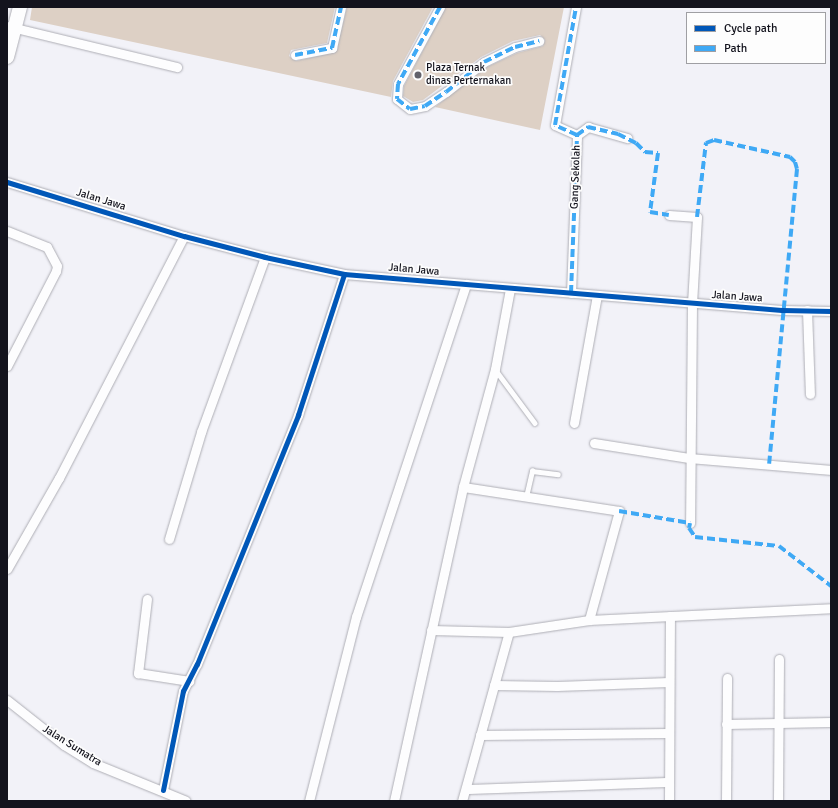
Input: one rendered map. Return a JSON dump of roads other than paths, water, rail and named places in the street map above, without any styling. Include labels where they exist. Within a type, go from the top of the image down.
[{"type":"main road","points":[[7,57],[12,27],[20,7]]},
{"type":"street","points":[[295,55],[332,48],[341,7]]},
{"type":"street","points":[[440,7],[398,84],[396,99],[410,109],[424,106],[446,92],[484,62],[515,47],[539,41]]},
{"type":"street","name":"Gang Sekolah","points":[[571,293],[577,135],[555,125],[576,7]]},
{"type":"street","points":[[12,27],[177,67]]},
{"type":"street","points":[[577,135],[588,127],[627,138]]},
{"type":"street","name":"Jalan Jawa","points":[[7,182],[184,236],[265,257],[344,274],[692,303],[831,311]]},
{"type":"street","points":[[669,215],[697,217],[692,303],[689,458],[690,523]]},
{"type":"street","points":[[7,231],[47,247],[57,266],[56,272],[7,366]]},
{"type":"street","points":[[7,569],[59,478],[184,236]]},
{"type":"street","points":[[169,539],[201,432],[265,257]]},
{"type":"street","points":[[163,790],[183,691],[189,681],[298,415],[344,274]]},
{"type":"street","points":[[309,801],[356,617],[466,284]]},
{"type":"street","points":[[394,801],[463,487],[495,369],[510,289]]},
{"type":"street","points":[[574,423],[597,295]]},
{"type":"street","points":[[807,310],[810,394]]},
{"type":"street","points":[[594,443],[689,458],[831,470]]},
{"type":"street","points":[[463,487],[619,511],[589,620]]},
{"type":"street","points":[[147,599],[138,673],[189,681]]},
{"type":"street","points":[[431,630],[509,632],[589,620],[831,608]]},
{"type":"street","points":[[669,801],[670,616]]},
{"type":"street","points":[[462,801],[509,632]]},
{"type":"street","points":[[778,801],[779,659]]},
{"type":"street","points":[[726,801],[727,678]]},
{"type":"street","points":[[494,685],[557,686],[669,682]]},
{"type":"street","name":"Jalan Sumatra","points":[[7,700],[64,744],[94,763],[163,790],[186,801]]},
{"type":"street","points":[[726,724],[831,722]]},
{"type":"street","points":[[480,735],[669,733]]},
{"type":"street","points":[[466,789],[669,782]]},
{"type":"lane","points":[[495,369],[535,423]]},
{"type":"lane","points":[[526,497],[532,471],[558,474]]},
{"type":"place","name":"Plaza Ternak dinas Perternakan","points":[[418,75]]}]
